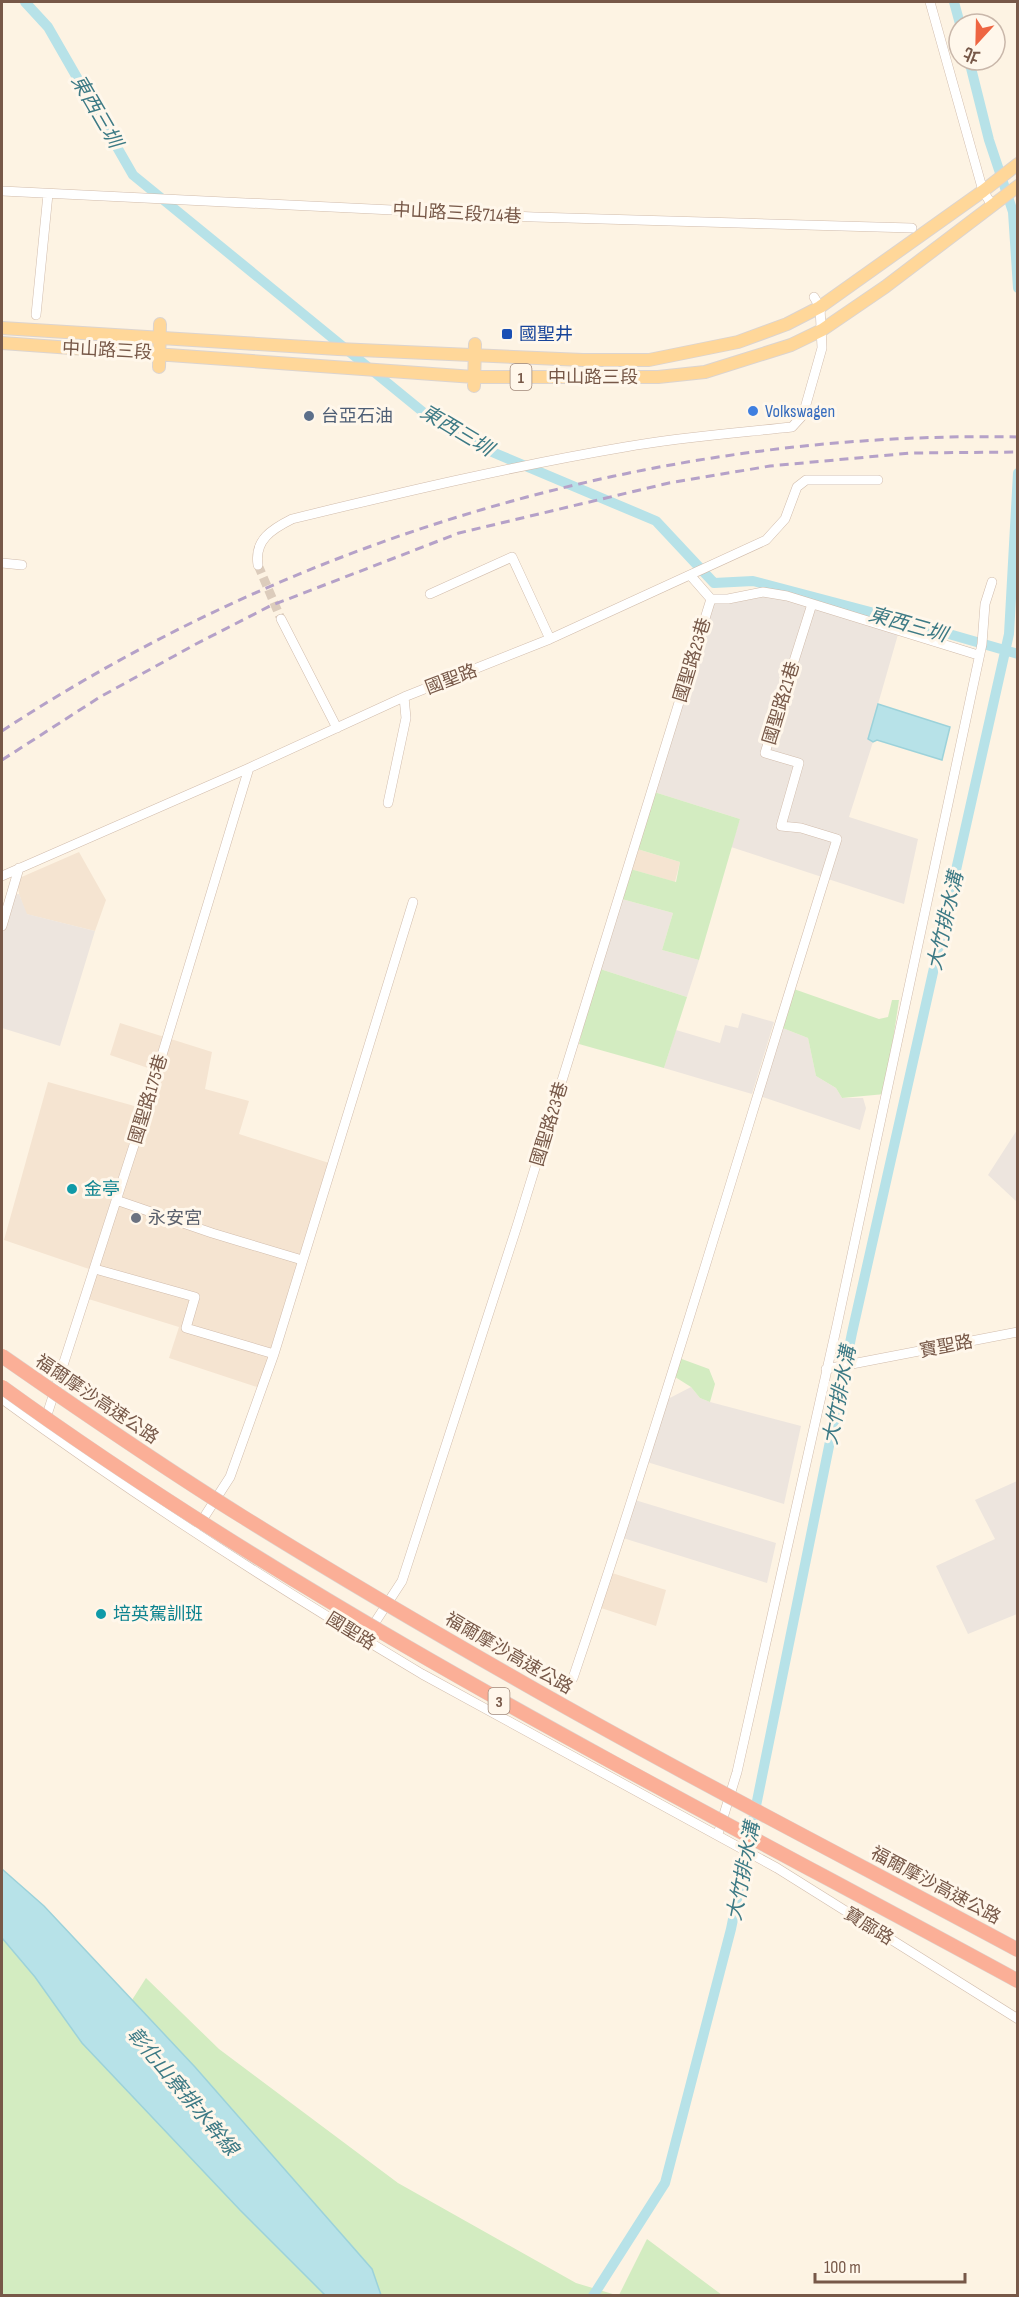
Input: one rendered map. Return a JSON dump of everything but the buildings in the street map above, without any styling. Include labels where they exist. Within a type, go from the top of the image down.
[{"type":"highway","name":"福爾摩沙高速公路","points":[[2,1356],[127,1442],[342,1578],[560,1704],[1017,1950]]},
{"type":"highway","name":"3","points":[[2,1387],[141,1483],[434,1665],[1017,1981]]},
{"type":"main road","name":"1","points":[[984,191],[1017,164]]},
{"type":"main road","name":"1","points":[[994,204],[1017,186]]},
{"type":"main road","name":"中山路三段","points":[[2,328],[161,338],[475,349],[583,360],[650,360],[738,342],[787,324],[984,191]]},
{"type":"main road","name":"中山路三段","points":[[2,343],[160,353],[474,381],[658,377],[705,372],[791,345],[822,330],[885,287],[994,204]]},
{"type":"main road","points":[[159,367],[160,324]]},
{"type":"main road","points":[[474,381],[475,349]]},
{"type":"street","points":[[930,2],[984,191],[994,204]]},
{"type":"street","name":"中山路三段714巷","points":[[2,191],[534,217],[912,228]]},
{"type":"street","points":[[36,315],[48,194]]},
{"type":"street","points":[[258,565],[259,544],[266,534],[292,519],[483,473],[561,458],[628,446],[792,426],[802,416],[822,348],[822,330],[817,302]]},
{"type":"street","name":"國聖路","points":[[2,876],[249,768],[404,697],[550,639],[766,540],[785,519],[797,487],[806,480],[878,480]]},
{"type":"street","points":[[430,594],[512,557],[550,639]]},
{"type":"street","points":[[2,563],[22,565]]},
{"type":"street","points":[[690,575],[711,599],[728,599],[763,592],[787,596],[978,655]]},
{"type":"street","points":[[718,1834],[737,1772],[826,1369],[982,644],[985,604],[992,582]]},
{"type":"street","name":"國聖路23巷","points":[[364,1640],[402,1581],[517,1226],[711,599]]},
{"type":"street","name":"國聖路21巷","points":[[573,1678],[631,1508],[837,839],[801,828],[781,826],[799,763],[765,753],[812,604]]},
{"type":"street","points":[[281,619],[337,728]]},
{"type":"street","points":[[388,803],[405,718],[404,697]]},
{"type":"street","name":"國聖路175巷","points":[[42,1429],[95,1269],[249,768]]},
{"type":"street","points":[[2,926],[20,868]]},
{"type":"street","points":[[194,1532],[230,1478],[274,1354],[413,902]]},
{"type":"street","points":[[116,1200],[212,1233],[302,1260]]},
{"type":"street","points":[[95,1269],[195,1298],[186,1328],[274,1354]]},
{"type":"street","name":"寶聖路","points":[[826,1369],[1017,1332]]},
{"type":"street","name":"國聖路","points":[[2,1400],[140,1498],[364,1640],[422,1674],[718,1834]]},
{"type":"street","name":"寶廍路","points":[[718,1834],[777,1868],[1017,2019]]},
{"type":"shaded area","points":[[770,591],[899,631],[868,739],[873,742],[849,817],[918,839],[904,904],[731,847],[740,819],[651,791],[709,602]]},
{"type":"shaded area","points":[[634,848],[680,862],[675,882],[627,868]]},
{"type":"shaded area","points":[[79,852],[106,900],[95,931],[26,914],[17,879]]},
{"type":"shaded area","points":[[19,894],[27,914],[95,931],[60,1046],[2,1028],[2,924],[11,895]]},
{"type":"shaded area","points":[[618,898],[673,913],[662,950],[699,960],[687,997],[597,968]]},
{"type":"shaded area","points":[[742,1013],[774,1022],[752,1094],[664,1068],[676,1030],[720,1043],[725,1025],[738,1028]]},
{"type":"shaded area","points":[[120,1023],[212,1052],[205,1089],[249,1101],[239,1134],[329,1163],[260,1388],[169,1358],[179,1327],[82,1297],[89,1269],[4,1240],[48,1082],[138,1107],[148,1068],[110,1055]]},
{"type":"shaded area","points":[[780,1027],[808,1038],[816,1076],[836,1088],[842,1098],[863,1098],[866,1108],[860,1130],[757,1095]]},
{"type":"shaded area","points":[[1018,1130],[1017,1202],[988,1175]]},
{"type":"shaded area","points":[[691,1387],[700,1398],[710,1402],[801,1426],[784,1504],[647,1462],[666,1400]]},
{"type":"shaded area","points":[[1017,1481],[1017,1614],[968,1634],[936,1566],[995,1539],[975,1500]]},
{"type":"shaded area","points":[[635,1500],[776,1543],[767,1583],[623,1538]]},
{"type":"shaded area","points":[[612,1573],[666,1590],[656,1626],[601,1608]]},
{"type":"green space","points":[[651,791],[740,819],[699,960],[662,950],[673,913],[618,898],[627,868],[676,882],[680,862],[634,848]]},
{"type":"green space","points":[[597,968],[687,997],[664,1068],[579,1044]]},
{"type":"green space","points":[[791,988],[879,1019],[888,1017],[892,1000],[899,1000],[885,1094],[842,1098],[836,1088],[816,1076],[808,1038],[780,1027]]},
{"type":"green space","points":[[679,1358],[709,1369],[715,1384],[710,1402],[700,1398],[691,1387],[672,1375]]},
{"type":"green space","points":[[2,1938],[240,2210],[325,2295],[2,2295]]},
{"type":"green space","points":[[146,1978],[219,2049],[398,2183],[576,2283],[616,2295],[381,2295],[372,2269],[132,2000]]},
{"type":"green space","points":[[647,2239],[722,2295],[619,2295]]},
{"type":"water","points":[[878,704],[950,727],[942,760],[868,739]]},
{"type":"water","name":"彰化山寮排水幹線","points":[[2,1869],[44,1906],[195,2067],[372,2269],[381,2295],[325,2295],[240,2210],[82,2043],[35,1977],[2,1938]]},
{"type":"waterway","name":"東西三圳","points":[[25,2],[48,27],[133,175],[434,421],[485,449],[656,521],[714,583],[753,581],[1018,654]]},
{"type":"waterway","name":"大竹排水溝","points":[[954,2],[957,12]]},
{"type":"waterway","name":"大竹排水溝","points":[[972,72],[989,140],[1013,212],[1018,288]]},
{"type":"waterway","name":"大竹排水溝","points":[[593,2296],[665,2183],[731,1929],[852,1333],[1009,634],[1018,473]]},
{"type":"tunnel","points":[[258,565],[281,619]]},
{"type":"railway","points":[[2,731],[117,662],[237,601],[360,550],[488,508],[618,475],[750,452],[884,440],[1018,437]]},
{"type":"railway","points":[[2,760],[100,697],[270,606],[459,533],[669,483],[770,466],[911,453],[1018,452]]},
{"type":"place","name":"國聖井","points":[[507,334]]},
{"type":"place","name":"Volkswagen","points":[[753,411]]},
{"type":"place","name":"台亞石油","points":[[309,416]]},
{"type":"place","name":"金亭","points":[[72,1189]]},
{"type":"place","name":"永安宮","points":[[136,1218]]},
{"type":"place","name":"培英駕訓班","points":[[101,1614]]}]
